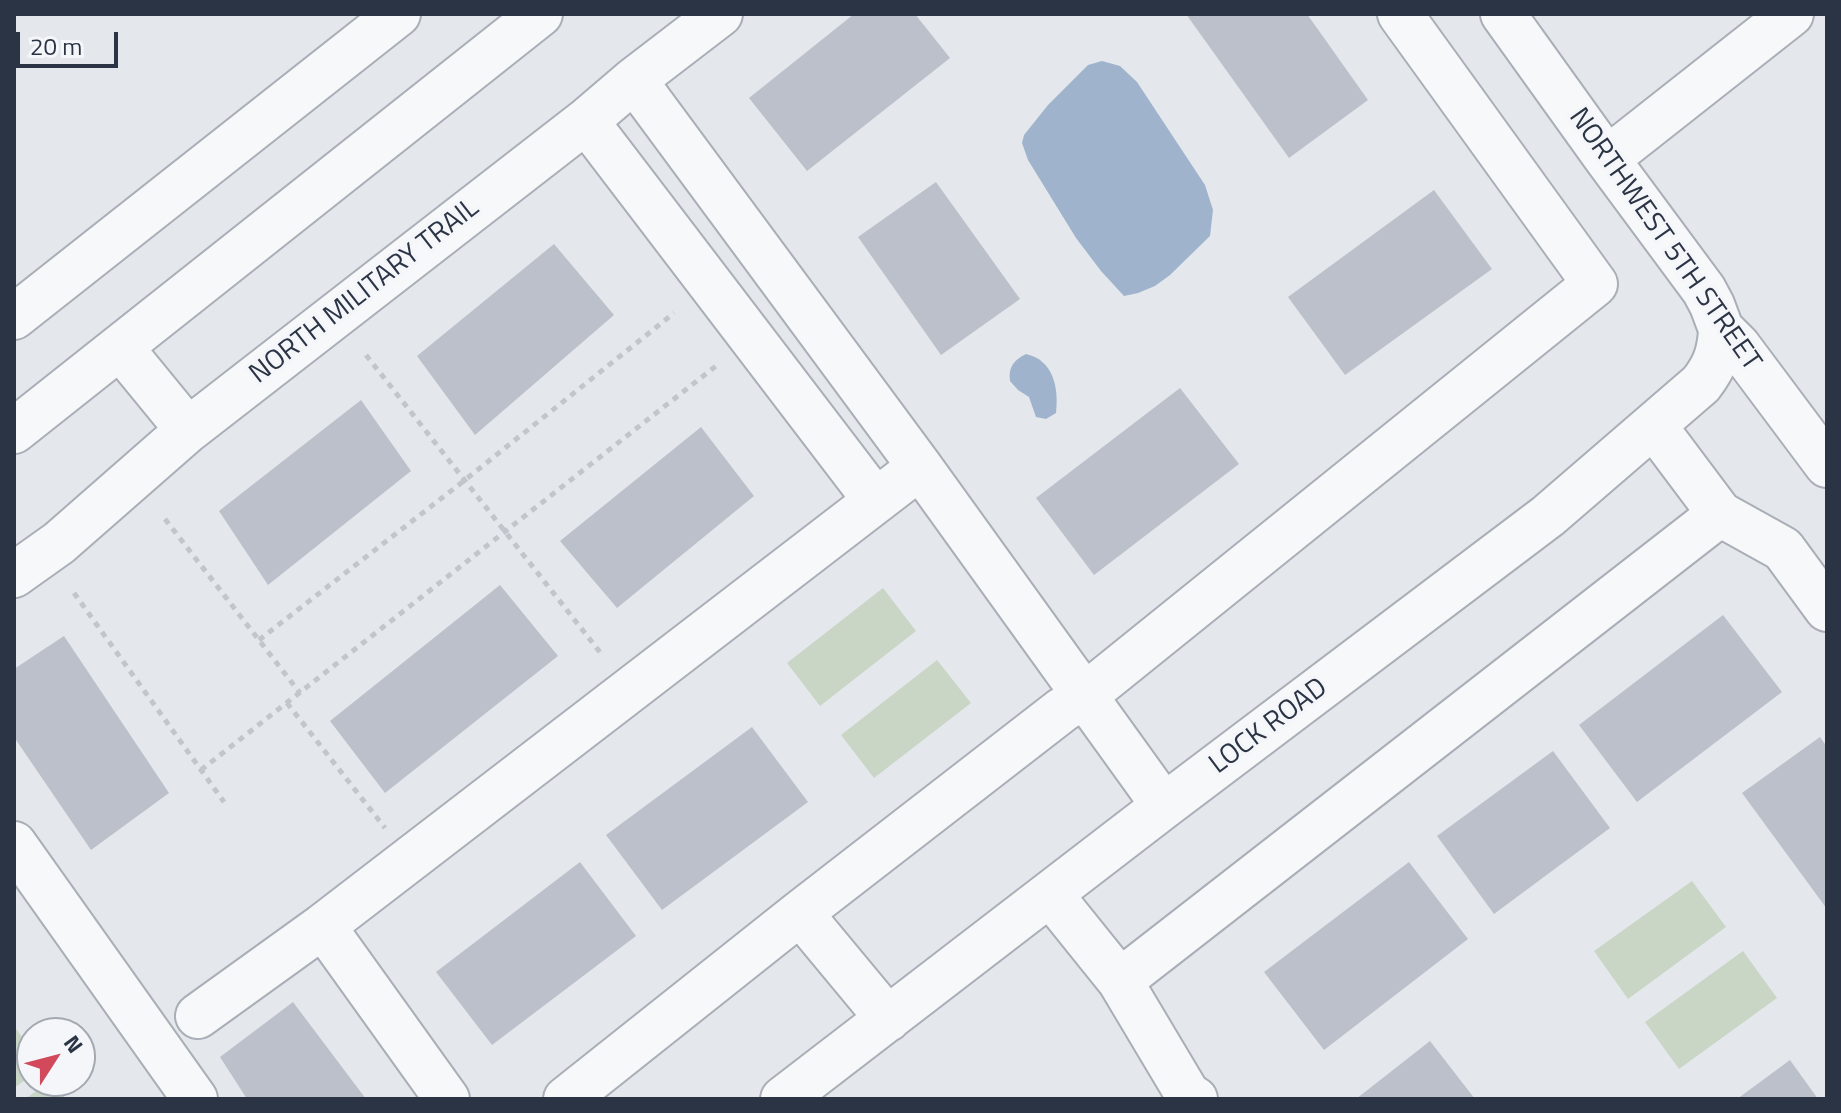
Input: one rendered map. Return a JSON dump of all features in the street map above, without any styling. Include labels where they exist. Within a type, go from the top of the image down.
[{"type":"street","points":[[14,317],[398,14]]},
{"type":"street","points":[[14,431],[540,14]]},
{"type":"street","name":"NORTH MILITARY TRAIL","points":[[14,575],[59,543],[188,430],[720,14]]},
{"type":"street","points":[[566,1099],[800,913],[1084,696],[1595,284],[1400,14]]},
{"type":"street","name":"NORTHWEST 5TH STREET","points":[[1503,14],[1704,290],[1721,329],[1738,346],[1827,465]]},
{"type":"street","points":[[1607,159],[1771,20]]},
{"type":"street","points":[[634,80],[920,467],[1164,806]]},
{"type":"street","points":[[586,121],[876,501]]},
{"type":"street","name":"LOCK ROAD","points":[[783,1099],[1548,516],[1701,384],[1717,360],[1721,329]]},
{"type":"street","points":[[120,347],[188,430]]},
{"type":"street","points":[[1654,426],[1720,514],[1783,549],[1827,609]]},
{"type":"street","points":[[198,1016],[323,926],[920,467]]},
{"type":"street","points":[[1120,981],[1720,514]]},
{"type":"street","points":[[18,858],[195,1099]]},
{"type":"street","points":[[1050,894],[1120,981],[1188,1095],[1195,1099]]},
{"type":"street","points":[[800,913],[888,1019]]},
{"type":"street","points":[[323,926],[447,1099]]},
{"type":"path","points":[[259,640],[674,313]]},
{"type":"path","points":[[366,355],[603,656]]},
{"type":"path","points":[[201,770],[716,366]]},
{"type":"path","points":[[165,519],[300,693]]},
{"type":"path","points":[[74,593],[224,802]]},
{"type":"path","points":[[287,703],[385,828]]},
{"type":"green space","points":[[883,588],[916,631],[820,706],[787,663]]},
{"type":"green space","points":[[937,660],[971,703],[874,778],[841,735]]},
{"type":"green space","points":[[1692,881],[1726,927],[1628,999],[1594,951]]},
{"type":"green space","points":[[1743,951],[1777,998],[1679,1069],[1645,1022]]},
{"type":"green space","points":[[14,1026],[16,1087],[14,1088]]},
{"type":"green space","points":[[65,1097],[66,1099],[25,1099]]},
{"type":"water","points":[[1102,61],[1120,66],[1137,82],[1205,185],[1213,210],[1210,236],[1170,275],[1155,286],[1124,296],[1076,238],[1028,160],[1022,143],[1024,135],[1048,105],[1088,65]]},
{"type":"water","points":[[1026,354],[1043,362],[1053,377],[1057,394],[1056,413],[1046,419],[1036,417],[1029,397],[1010,381],[1013,364]]},
{"type":"building","points":[[854,14],[915,14],[950,58],[807,171],[749,98]]},
{"type":"building","points":[[1186,14],[1307,14],[1368,100],[1289,158]]},
{"type":"building","points":[[936,182],[1020,299],[941,355],[858,237]]},
{"type":"building","points":[[1434,190],[1492,269],[1345,375],[1288,297]]},
{"type":"building","points":[[554,244],[614,315],[475,435],[417,356]]},
{"type":"building","points":[[1180,388],[1239,464],[1094,575],[1036,498]]},
{"type":"building","points":[[361,400],[411,471],[268,585],[219,511]]},
{"type":"building","points":[[701,427],[754,496],[617,608],[560,541]]},
{"type":"building","points":[[500,585],[558,656],[385,793],[330,721]]},
{"type":"building","points":[[1723,615],[1782,692],[1637,802],[1579,725]]},
{"type":"building","points":[[64,636],[169,793],[91,850],[14,737],[14,669]]},
{"type":"building","points":[[752,727],[808,802],[662,910],[606,835]]},
{"type":"building","points":[[1820,737],[1827,747],[1827,909],[1742,793]]},
{"type":"building","points":[[1553,751],[1610,828],[1494,914],[1437,836]]},
{"type":"building","points":[[580,862],[636,936],[492,1045],[436,972]]},
{"type":"building","points":[[1409,862],[1468,939],[1324,1050],[1264,972]]},
{"type":"building","points":[[293,1002],[366,1099],[247,1099],[220,1057]]},
{"type":"building","points":[[1430,1041],[1475,1099],[1356,1099]]},
{"type":"building","points":[[1790,1060],[1818,1099],[1737,1099]]}]
